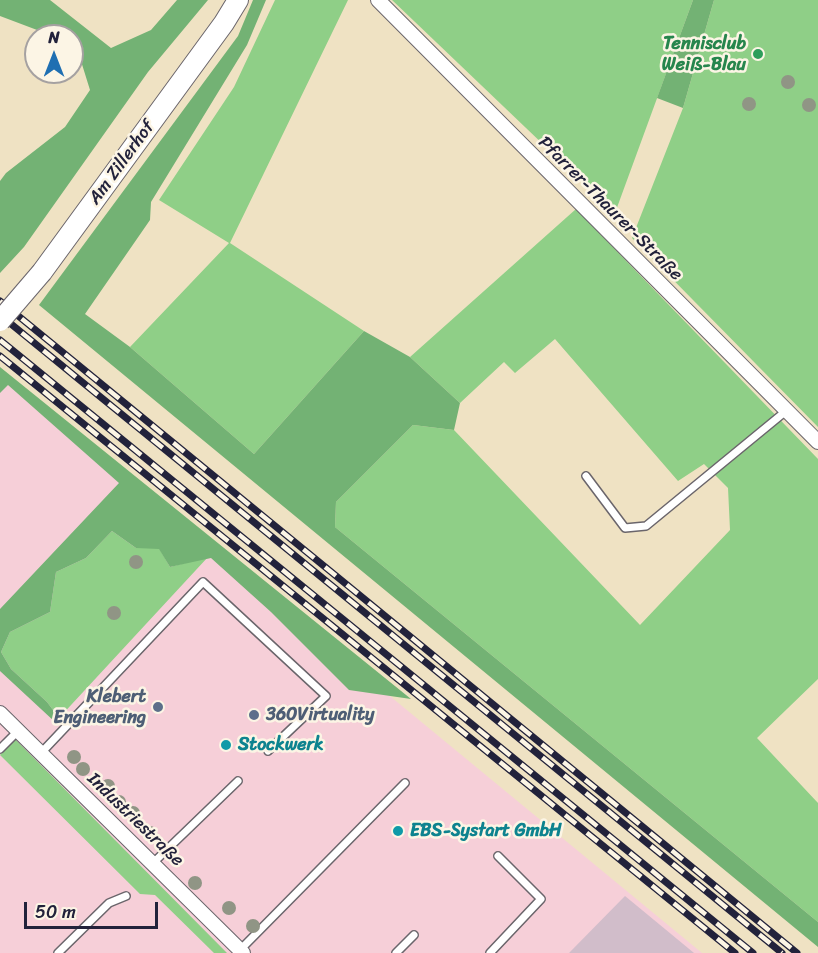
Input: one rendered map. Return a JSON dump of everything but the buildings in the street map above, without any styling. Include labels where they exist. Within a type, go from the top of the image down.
[{"type":"street","name":"Am Zillerhof","points":[[0,321],[42,273],[224,23],[238,0]]},
{"type":"street","name":"Pfarrer-Thaurer-Straße","points":[[378,0],[818,442]]},
{"type":"street","name":"Industriestraße","points":[[0,713],[242,951]]},
{"type":"lane","points":[[586,476],[626,528],[646,526],[786,411]]},
{"type":"lane","points":[[41,753],[203,582],[326,696],[268,751]]},
{"type":"lane","points":[[0,749],[18,731]]},
{"type":"lane","points":[[153,863],[238,781]]},
{"type":"lane","points":[[242,951],[405,783]]},
{"type":"lane","points":[[490,953],[541,899],[498,856]]},
{"type":"lane","points":[[58,953],[109,903],[126,896]]},
{"type":"lane","points":[[396,953],[414,935]]},
{"type":"shaded area","points":[[0,375],[702,953],[0,953]]},
{"type":"shaded area","points":[[625,896],[694,953],[569,953]]},
{"type":"green space","points":[[0,0],[50,0],[80,24],[24,25],[0,16]]},
{"type":"green space","points":[[177,0],[208,0],[148,72],[24,247],[0,273],[0,181],[6,173],[65,127],[90,90],[84,71],[84,27],[111,48],[151,30]]},
{"type":"green space","points":[[253,0],[266,0],[247,45],[151,202],[150,220],[85,314],[130,347],[254,454],[364,331],[410,357],[460,403],[454,430],[413,425],[336,502],[335,527],[818,922],[818,947],[39,305],[238,36]]},
{"type":"green space","points":[[275,0],[348,0],[230,243],[364,331],[254,454],[130,347],[229,243],[159,200],[234,87]]},
{"type":"green space","points":[[392,0],[693,0],[615,213]]},
{"type":"green space","points":[[693,0],[714,0],[683,108],[657,98]]},
{"type":"green space","points":[[714,0],[818,0],[818,427],[632,238],[683,108]]},
{"type":"green space","points":[[576,209],[818,459],[818,679],[757,738],[818,803],[818,922],[335,527],[336,502],[413,425],[454,430],[640,625],[730,530],[728,488],[704,464],[678,481],[555,339],[515,373],[504,362],[460,403],[410,357]]},
{"type":"green space","points":[[0,367],[411,699],[349,690],[271,612],[211,558],[170,567],[159,549],[136,548],[112,531],[86,558],[56,572],[50,612],[10,632],[1,652],[11,669],[47,702],[59,718],[55,722],[0,671],[0,609],[119,483],[8,385],[0,393]]},
{"type":"green space","points":[[112,531],[136,548],[159,548],[170,567],[208,557],[59,718],[47,702],[11,669],[1,652],[10,632],[50,612],[56,572],[86,558]]},
{"type":"green space","points":[[14,738],[227,953],[214,953],[155,895],[140,894],[0,755]]},
{"type":"railway","points":[[0,301],[797,953]]},
{"type":"railway","points":[[0,315],[782,953]]},
{"type":"railway","points":[[0,340],[753,953]]},
{"type":"railway","points":[[0,356],[735,953]]},
{"type":"place","name":"Tennisclub Weiß-Blau","points":[[758,54]]},
{"type":"place","name":"Klebert Engineering","points":[[158,707]]},
{"type":"place","name":"360Virtuality","points":[[254,715]]},
{"type":"place","name":"Stockwerk","points":[[226,745]]},
{"type":"place","name":"EBS-Systart GmbH","points":[[398,831]]}]
